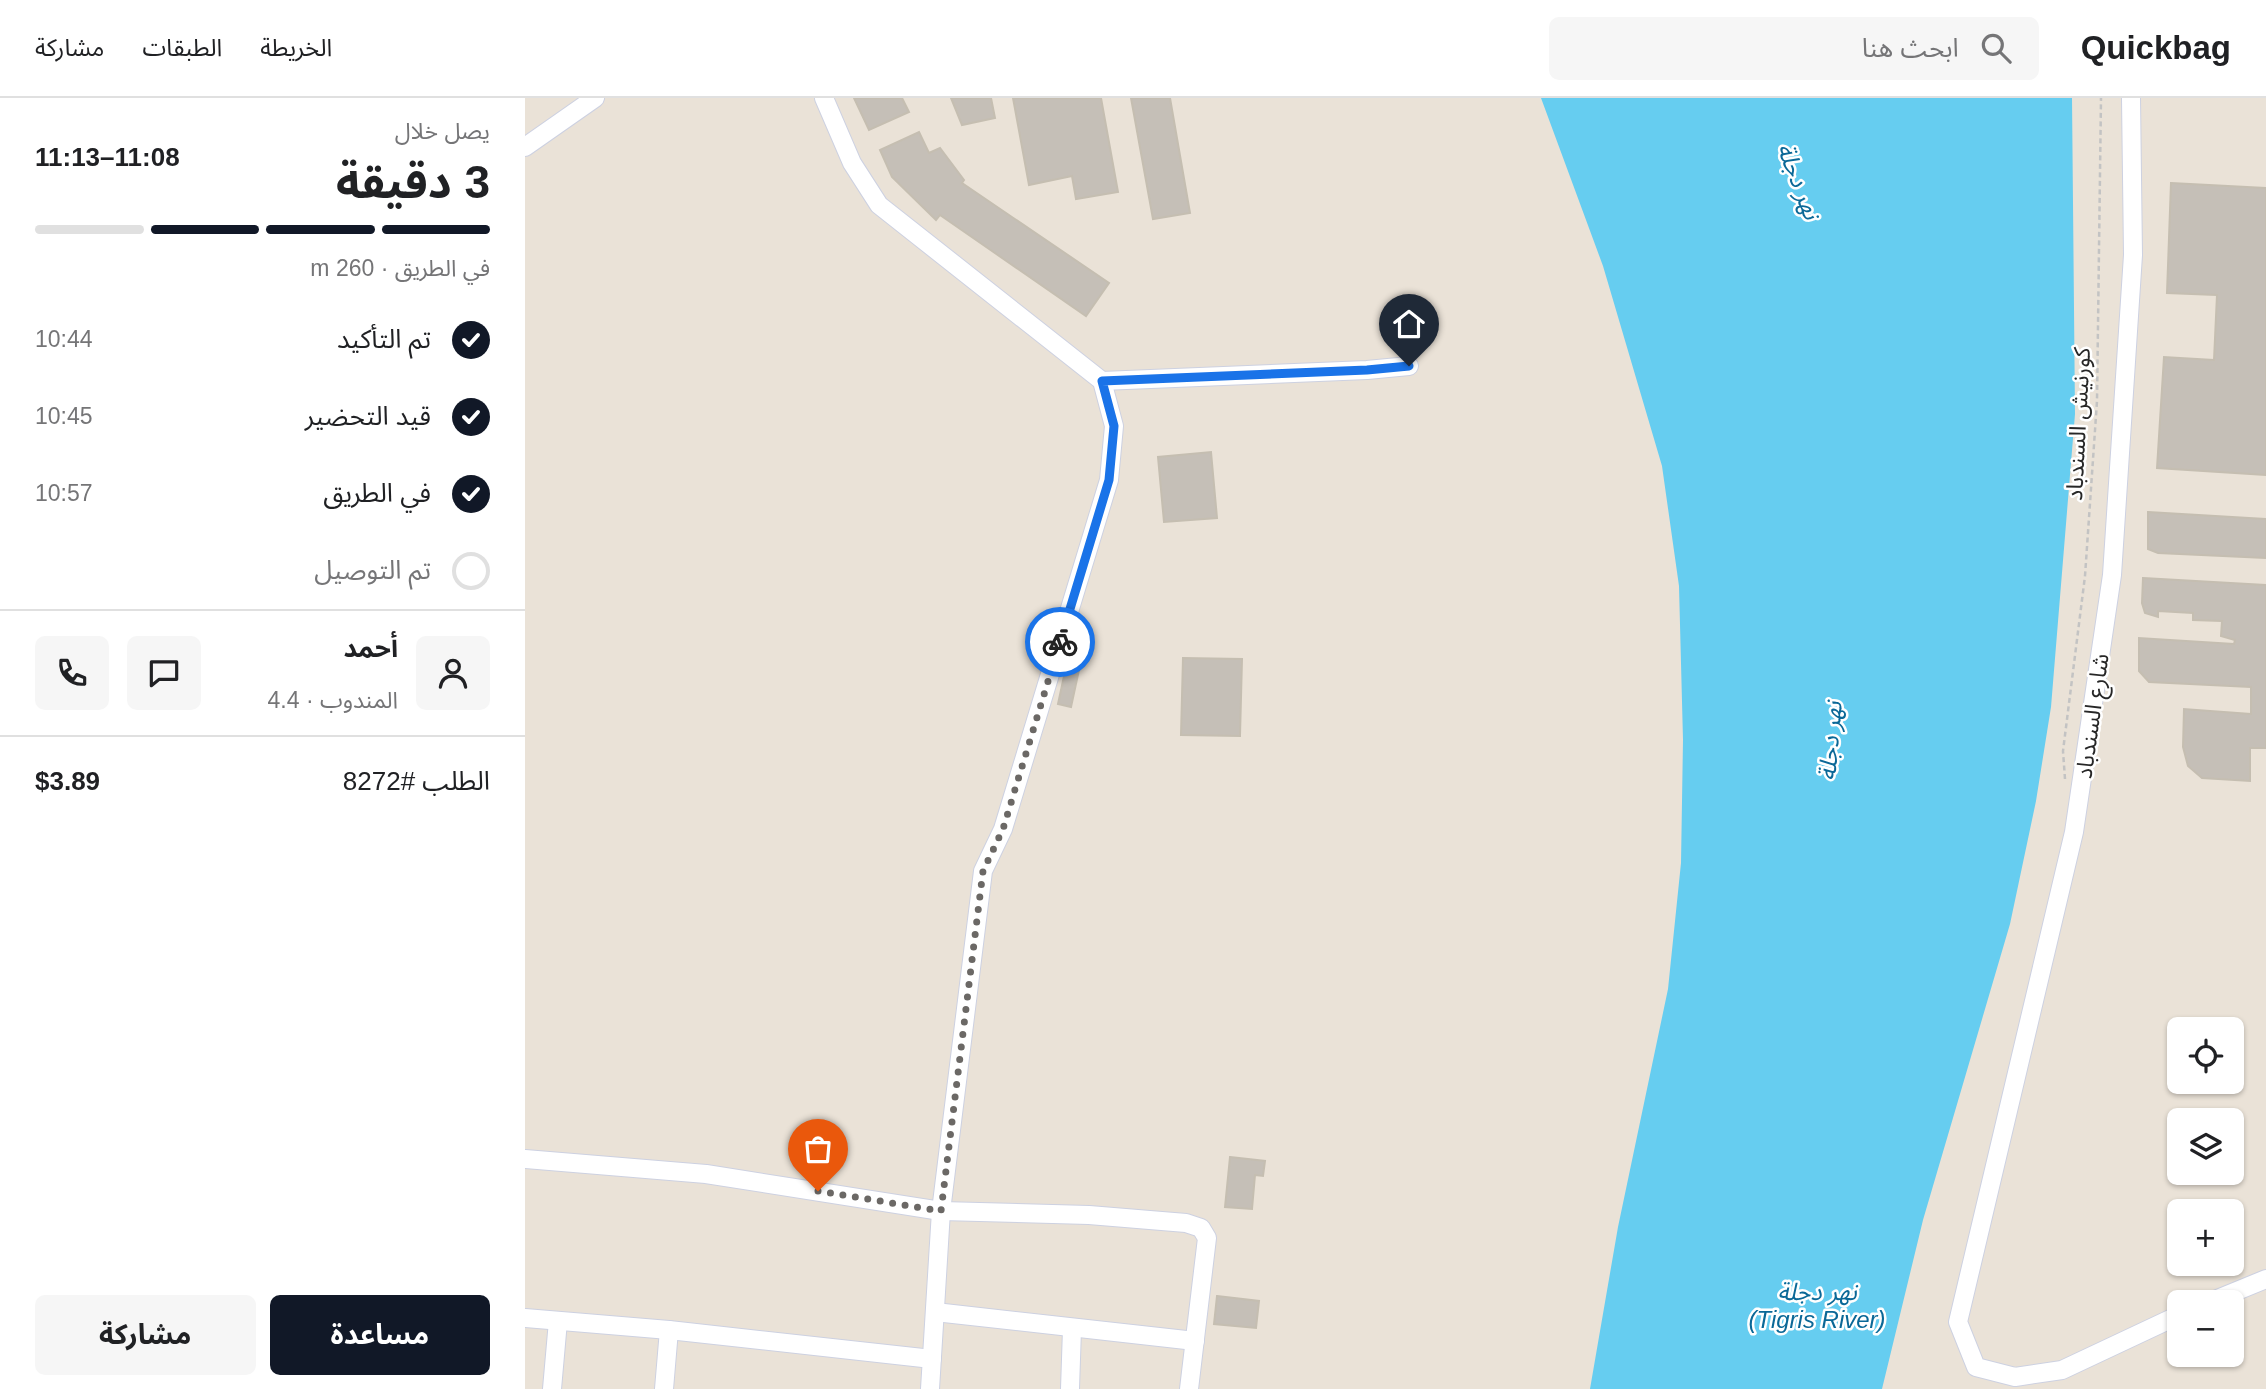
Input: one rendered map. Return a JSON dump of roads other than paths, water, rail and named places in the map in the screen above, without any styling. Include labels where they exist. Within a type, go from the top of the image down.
[{"type":"street","points":[[525,147],[595,98]]},
{"type":"street","points":[[824,98],[852,163],[879,205],[1102,381],[1114,426],[1109,480],[1003,829],[983,871],[941,1211],[930,1389]]},
{"type":"street","name":"شارع السندباد","points":[[2131,98],[2133,255],[2113,561],[2087,753],[2074,832],[1984,1225],[1958,1322],[1976,1367],[2015,1377],[2062,1370],[2167,1321]]},
{"type":"street","points":[[1102,381],[1409,366]]},
{"type":"street","points":[[525,1159],[705,1174],[941,1211],[1089,1215],[1186,1223],[1201,1228],[1207,1238],[1189,1389]]},
{"type":"street","points":[[2239,1290],[2266,1279]]},
{"type":"street","points":[[935,1312],[1195,1341]]},
{"type":"street","points":[[525,1318],[669,1330],[932,1359]]},
{"type":"street","points":[[552,1389],[558,1321]]},
{"type":"street","points":[[1070,1389],[1072,1329]]},
{"type":"street","points":[[664,1389],[669,1330]]},
{"type":"water","points":[[1541,98],[2072,98],[2075,414],[2051,707],[2036,801],[2010,924],[1923,1220],[1882,1389],[1590,1389],[1618,1227],[1668,989],[1681,863],[1683,740],[1679,586],[1662,466],[1603,266]]},
{"type":"water label","name":"نهر دجلة","points":[[1799,181]]},
{"type":"water label","name":"نهر دجلة","points":[[1830,741]]},
{"type":"water label","name":"نهر دجلة (Tigris River)","points":[[1817,1305]]}]
